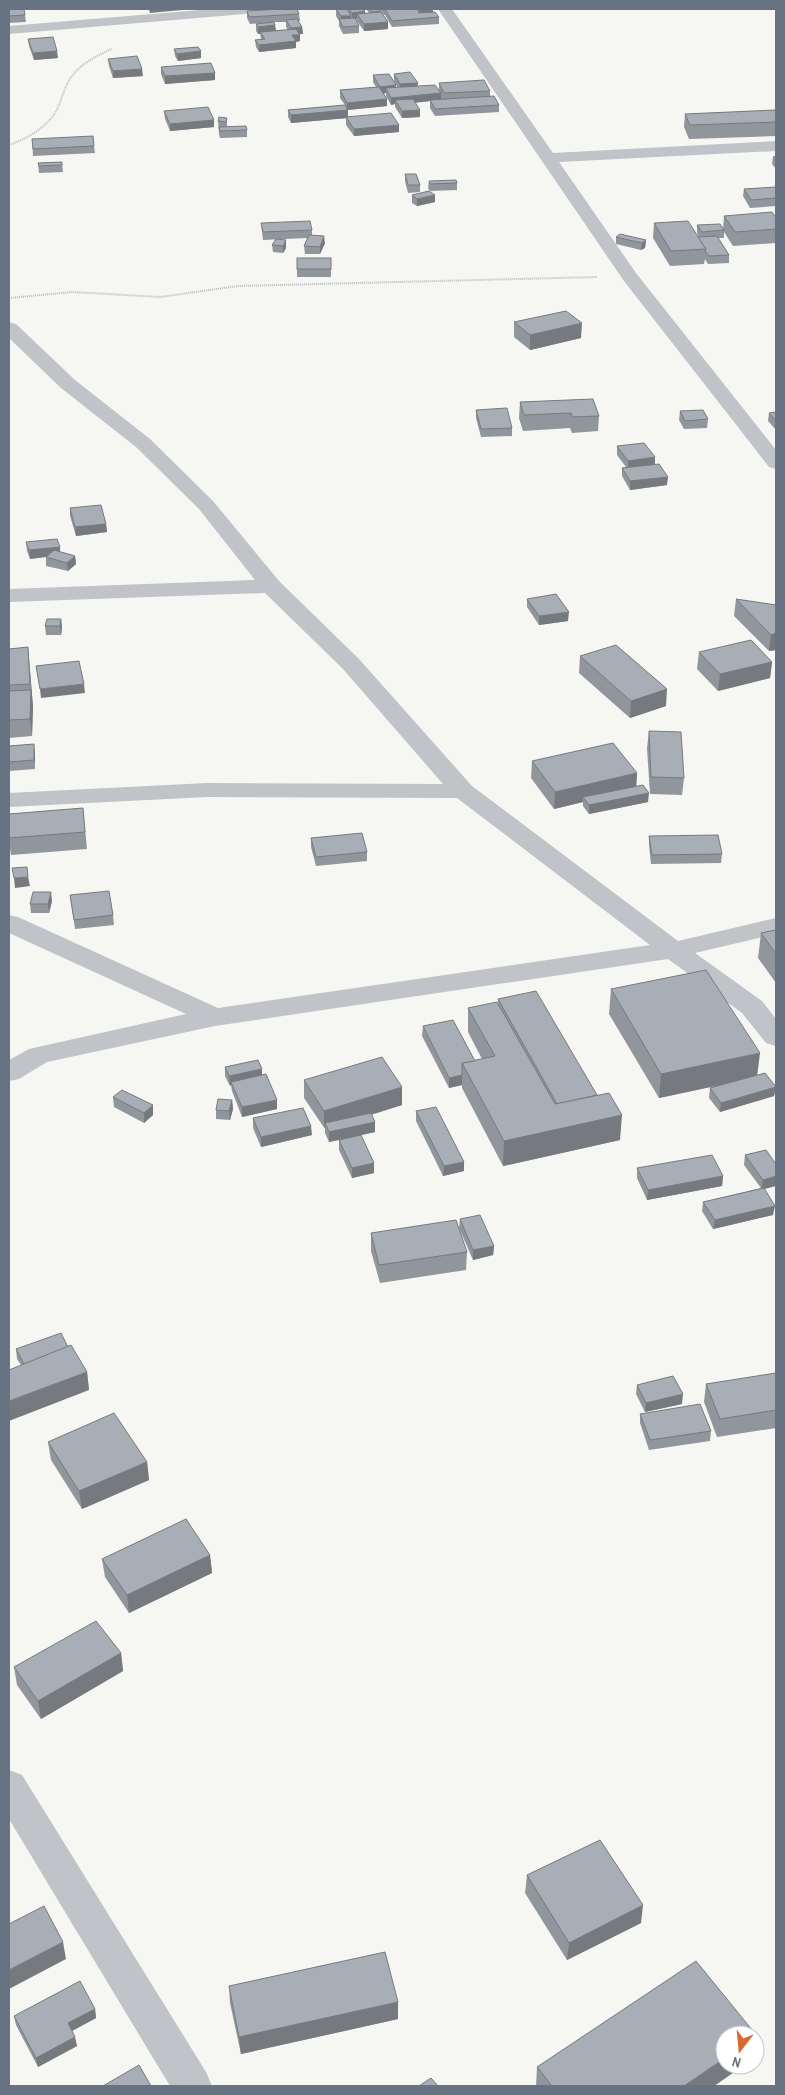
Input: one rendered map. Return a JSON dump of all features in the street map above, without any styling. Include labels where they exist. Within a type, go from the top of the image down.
[{"type":"street","points":[[9,30],[95,24],[198,11],[257,9]]},
{"type":"street","points":[[445,9],[550,158],[630,277],[776,463]]},
{"type":"street","points":[[550,158],[776,146]]},
{"type":"street","points":[[9,328],[68,384],[143,443],[199,498],[271,586],[351,664],[463,790],[673,950],[752,1007],[776,1037]]},
{"type":"street","points":[[9,596],[271,586]]},
{"type":"street","points":[[9,800],[207,790],[463,790]]},
{"type":"street","points":[[9,923],[215,1017]]},
{"type":"street","points":[[9,1072],[39,1056],[215,1017],[673,950],[776,926]]},
{"type":"street","points":[[9,1786],[192,2086]]},
{"type":"path","points":[[9,145],[36,134],[62,100],[66,86],[72,76],[90,60],[110,49],[118,47]]},
{"type":"path","points":[[9,298],[72,292],[160,297],[238,286],[630,277]]},
{"type":"building","points":[[9,9],[24,9],[25,15],[9,16]]},
{"type":"building","points":[[297,9],[299,14],[249,17],[247,11]]},
{"type":"building","points":[[336,9],[347,9],[351,16],[341,16]]},
{"type":"building","points":[[349,9],[363,9],[365,11],[352,13]]},
{"type":"building","points":[[370,9],[380,9],[381,11],[373,12]]},
{"type":"building","points":[[385,9],[417,9],[419,13],[435,12],[439,17],[392,21]]},
{"type":"building","points":[[381,12],[388,22],[364,24],[357,14]]},
{"type":"building","points":[[355,18],[359,26],[343,27],[339,19]]},
{"type":"building","points":[[297,19],[302,27],[291,28],[286,20]]},
{"type":"building","points":[[274,22],[275,25],[258,27],[256,24]]},
{"type":"building","points":[[296,29],[300,35],[292,35],[296,41],[259,45],[255,40],[265,39],[260,32]]},
{"type":"building","points":[[53,37],[57,51],[33,53],[28,39]]},
{"type":"building","points":[[198,47],[201,51],[177,54],[174,49]]},
{"type":"building","points":[[137,56],[142,69],[113,71],[108,59]]},
{"type":"building","points":[[211,63],[215,73],[165,76],[161,67]]},
{"type":"building","points":[[410,72],[418,83],[400,84],[394,74]]},
{"type":"building","points":[[389,74],[396,85],[380,87],[373,75]]},
{"type":"building","points":[[484,80],[490,91],[444,93],[439,83]]},
{"type":"building","points":[[435,85],[441,93],[391,98],[386,88]]},
{"type":"building","points":[[379,87],[387,99],[347,103],[340,90]]},
{"type":"building","points":[[494,96],[499,105],[435,109],[430,100]]},
{"type":"building","points":[[413,99],[420,110],[402,111],[395,100]]},
{"type":"building","points":[[345,105],[348,110],[291,115],[288,110]]},
{"type":"building","points":[[208,107],[214,120],[170,124],[164,111]]},
{"type":"building","points":[[776,110],[776,122],[690,125],[685,114]]},
{"type":"building","points":[[391,113],[399,125],[354,129],[346,117]]},
{"type":"building","points":[[219,117],[227,118],[226,122],[218,121]]},
{"type":"building","points":[[246,126],[247,130],[220,131],[219,127]]},
{"type":"building","points":[[93,136],[94,146],[33,149],[32,139]]},
{"type":"building","points":[[62,162],[62,165],[39,166],[38,163]]},
{"type":"building","points":[[405,174],[416,174],[420,185],[408,185]]},
{"type":"building","points":[[456,180],[457,183],[430,184],[429,181]]},
{"type":"building","points":[[776,187],[776,198],[751,200],[744,189]]},
{"type":"building","points":[[429,191],[435,195],[417,199],[412,195]]},
{"type":"building","points":[[772,212],[776,218],[776,229],[735,232],[724,216]]},
{"type":"building","points":[[310,221],[312,230],[263,232],[261,223]]},
{"type":"building","points":[[688,221],[706,249],[671,251],[654,223]]},
{"type":"building","points":[[720,224],[724,230],[702,232],[697,225]]},
{"type":"building","points":[[620,234],[646,240],[642,243],[616,237]]},
{"type":"building","points":[[309,235],[324,236],[320,247],[304,246]]},
{"type":"building","points":[[717,236],[729,255],[709,256],[698,237]]},
{"type":"building","points":[[276,239],[286,240],[283,246],[272,245]]},
{"type":"building","points":[[297,258],[331,258],[331,269],[297,269]]},
{"type":"building","points":[[566,311],[582,323],[530,335],[514,322]]},
{"type":"building","points":[[593,399],[599,416],[572,417],[571,413],[524,415],[520,402]]},
{"type":"building","points":[[507,408],[512,428],[481,429],[476,410]]},
{"type":"building","points":[[703,410],[708,419],[685,421],[680,411]]},
{"type":"building","points":[[776,412],[776,421],[769,413]]},
{"type":"building","points":[[644,443],[655,457],[628,461],[617,446]]},
{"type":"building","points":[[659,464],[668,477],[630,481],[622,468]]},
{"type":"building","points":[[101,505],[106,524],[75,527],[70,508]]},
{"type":"building","points":[[57,539],[60,547],[29,550],[26,542]]},
{"type":"building","points":[[54,550],[75,556],[67,563],[46,557]]},
{"type":"building","points":[[556,594],[569,612],[539,616],[527,599]]},
{"type":"building","points":[[736,599],[776,605],[776,633],[771,635]]},
{"type":"building","points":[[47,619],[61,619],[60,626],[45,626]]},
{"type":"building","points":[[751,640],[772,662],[720,674],[699,652]]},
{"type":"building","points":[[616,645],[667,689],[631,701],[580,656]]},
{"type":"building","points":[[28,647],[30,684],[9,685],[9,649]]},
{"type":"building","points":[[79,661],[84,684],[40,689],[36,666]]},
{"type":"building","points":[[31,690],[30,719],[9,720],[9,691]]},
{"type":"building","points":[[649,731],[681,732],[684,778],[651,777]]},
{"type":"building","points":[[613,743],[637,773],[555,792],[532,761]]},
{"type":"building","points":[[34,744],[34,760],[9,762],[9,746]]},
{"type":"building","points":[[643,785],[649,793],[589,805],[583,797]]},
{"type":"building","points":[[83,808],[85,832],[9,838],[9,814]]},
{"type":"building","points":[[362,833],[367,852],[316,857],[311,838]]},
{"type":"building","points":[[718,835],[722,854],[652,855],[649,836]]},
{"type":"building","points":[[27,867],[28,877],[14,878],[12,868]]},
{"type":"building","points":[[109,891],[113,915],[74,920],[70,895]]},
{"type":"building","points":[[33,892],[51,892],[48,904],[30,904]]},
{"type":"building","points":[[776,930],[776,954],[761,933]]},
{"type":"building","points":[[706,970],[760,1053],[661,1074],[611,989]]},
{"type":"building","points":[[536,991],[597,1095],[557,1104],[498,999]]},
{"type":"building","points":[[497,1002],[555,1104],[609,1093],[622,1115],[504,1141],[462,1063],[495,1056],[468,1008]]},
{"type":"building","points":[[453,1020],[475,1061],[462,1063],[462,1075],[449,1078],[423,1026]]},
{"type":"building","points":[[382,1057],[402,1087],[324,1111],[304,1080]]},
{"type":"building","points":[[258,1060],[262,1069],[229,1076],[225,1067]]},
{"type":"building","points":[[765,1073],[776,1087],[721,1103],[710,1088]]},
{"type":"building","points":[[266,1074],[277,1100],[242,1107],[231,1082]]},
{"type":"building","points":[[122,1090],[153,1105],[144,1113],[113,1097]]},
{"type":"building","points":[[218,1099],[232,1100],[229,1111],[216,1110]]},
{"type":"building","points":[[436,1107],[464,1162],[444,1166],[416,1111]]},
{"type":"building","points":[[303,1108],[311,1126],[261,1137],[253,1118]]},
{"type":"building","points":[[371,1113],[375,1122],[329,1132],[325,1123]]},
{"type":"building","points":[[361,1135],[374,1163],[352,1168],[339,1140]]},
{"type":"building","points":[[766,1150],[776,1164],[776,1176],[763,1180],[745,1155]]},
{"type":"building","points":[[712,1155],[723,1176],[648,1190],[637,1168]]},
{"type":"building","points":[[764,1188],[775,1206],[715,1220],[703,1202]]},
{"type":"building","points":[[480,1215],[494,1246],[473,1250],[460,1219]]},
{"type":"building","points":[[456,1220],[467,1252],[379,1265],[371,1233]]},
{"type":"building","points":[[61,1333],[68,1347],[24,1364],[16,1349]]},
{"type":"building","points":[[71,1345],[87,1372],[9,1401],[9,1370]]},
{"type":"building","points":[[776,1373],[776,1410],[720,1419],[706,1384]]},
{"type":"building","points":[[673,1376],[683,1394],[646,1403],[637,1385]]},
{"type":"building","points":[[700,1404],[711,1431],[650,1440],[640,1414]]},
{"type":"building","points":[[114,1413],[147,1462],[79,1491],[48,1442]]},
{"type":"building","points":[[186,1519],[210,1555],[127,1595],[102,1559]]},
{"type":"building","points":[[96,1621],[121,1653],[38,1701],[14,1667]]},
{"type":"building","points":[[600,1840],[643,1905],[569,1943],[527,1875]]},
{"type":"building","points":[[44,1906],[63,1942],[9,1970],[9,1924]]},
{"type":"building","points":[[385,1952],[398,2002],[239,2037],[229,1986]]},
{"type":"building","points":[[696,1961],[748,2025],[715,2025],[715,2065],[684,2086],[552,2086],[537,2067]]},
{"type":"building","points":[[80,1981],[95,2009],[68,2023],[75,2037],[36,2058],[14,2016]]},
{"type":"building","points":[[139,2065],[151,2086],[103,2086]]},
{"type":"building","points":[[431,2078],[438,2086],[419,2086]]}]
